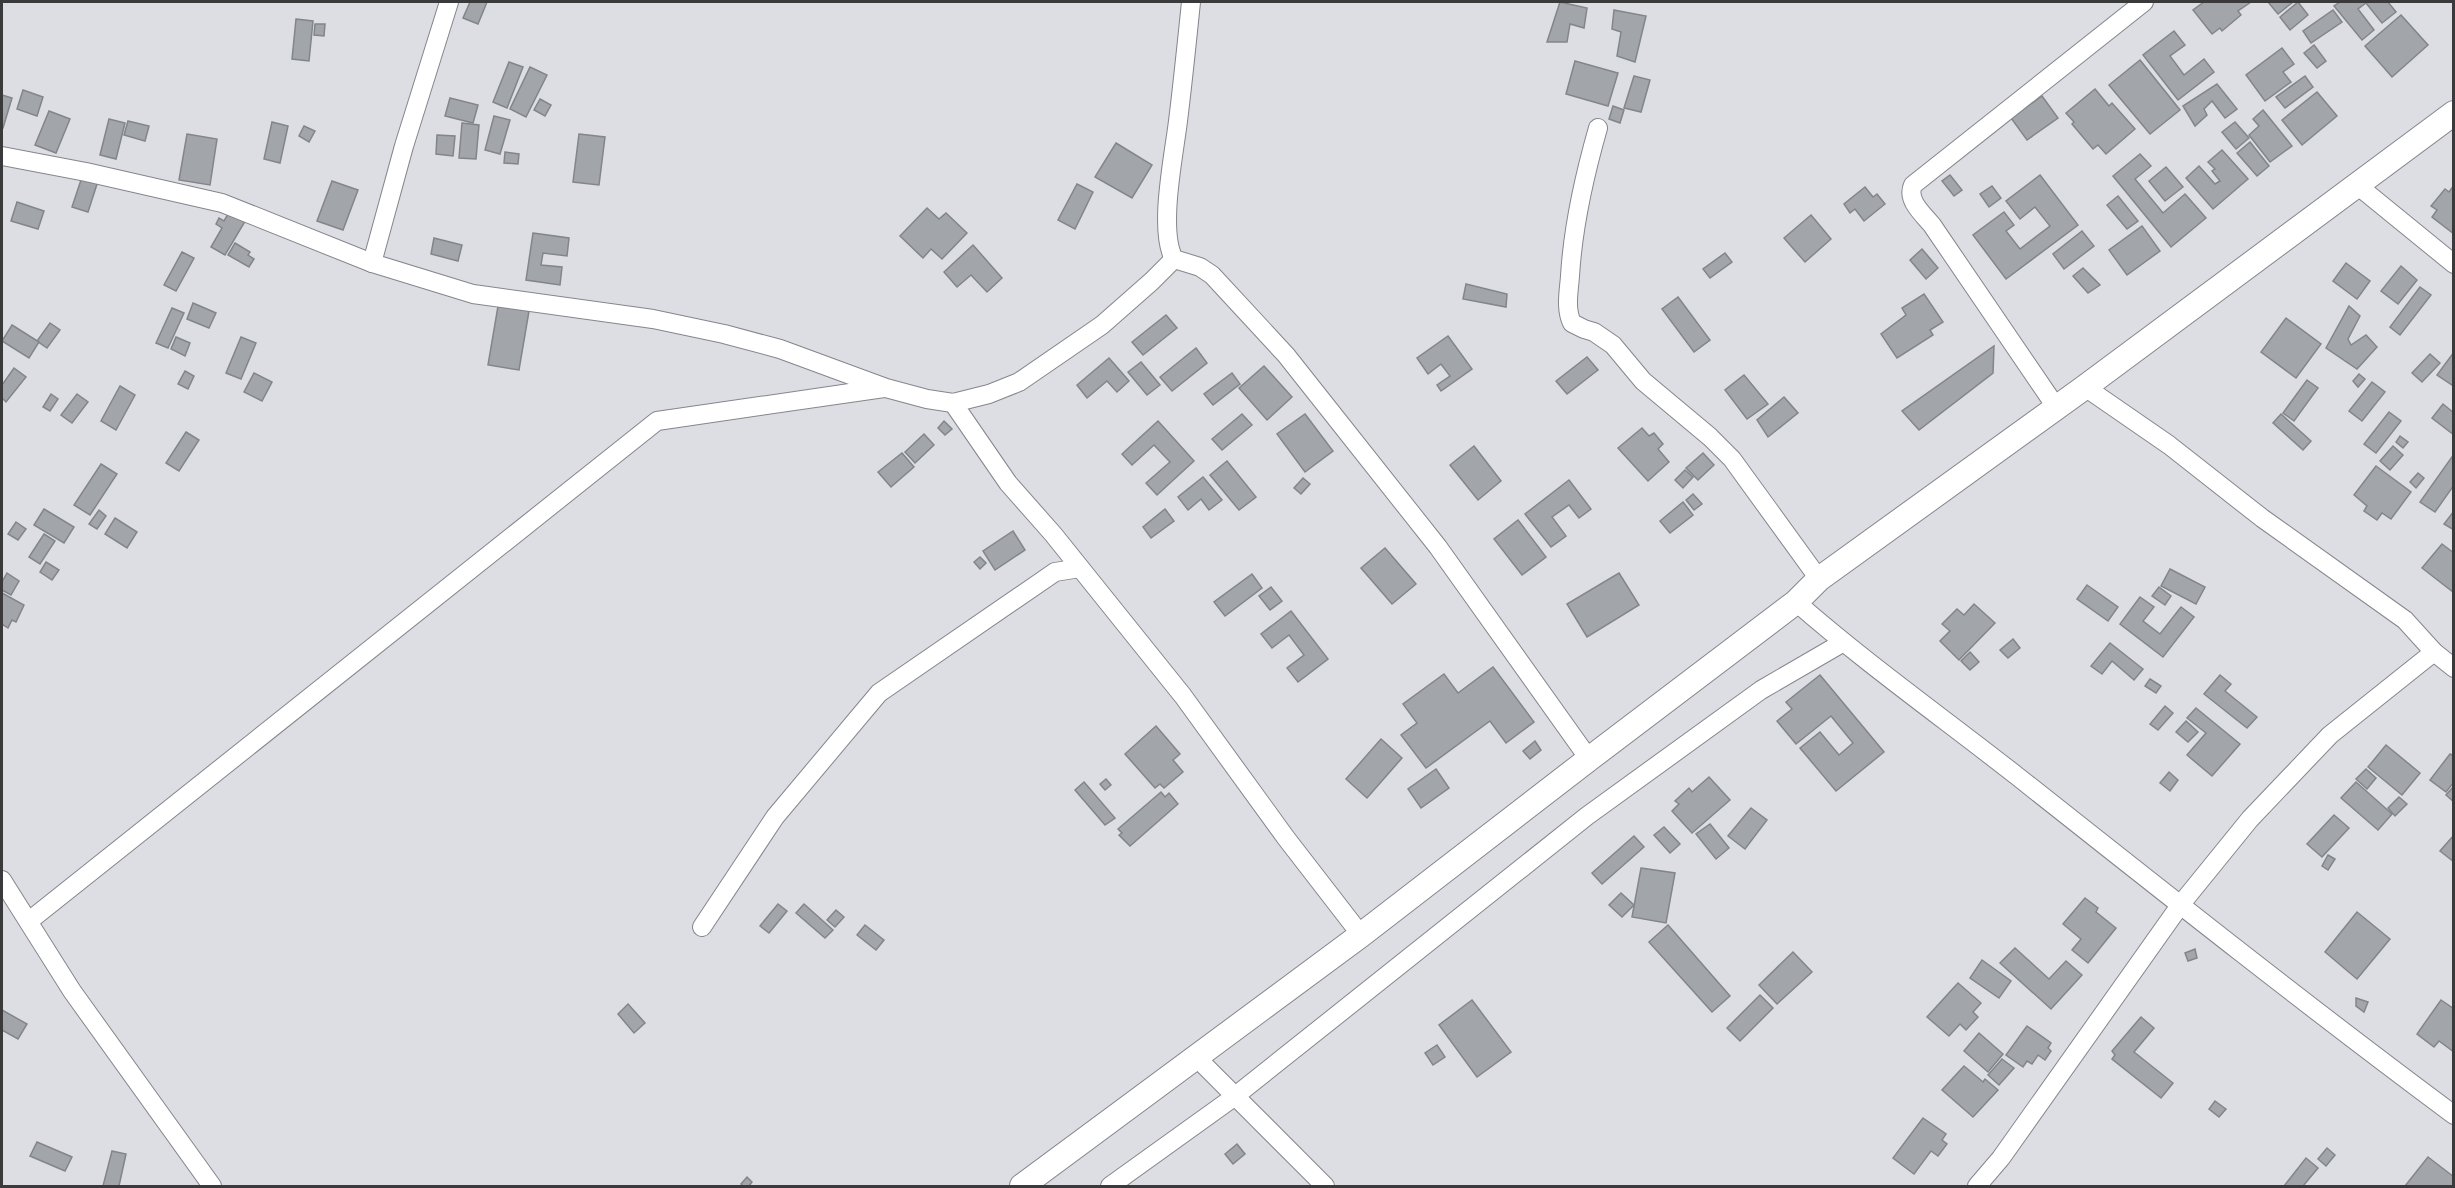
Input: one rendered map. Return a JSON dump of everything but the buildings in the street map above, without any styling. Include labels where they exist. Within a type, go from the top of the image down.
[{"type":"street","points":[[372,263],[404,146],[449,2]]},
{"type":"street","points":[[1191,2],[1169,194],[1167,231],[1170,251],[1174,259],[1200,267],[1212,275],[1286,355],[1437,547],[1589,759]]},
{"type":"street","points":[[2056,407],[1932,225],[1912,200],[1911,190],[1913,185],[1995,118],[2144,2]]},
{"type":"street","points":[[1022,1186],[1361,935],[1796,602],[1819,579],[2085,387],[2454,113]]},
{"type":"street","points":[[1598,129],[1582,183],[1572,243],[1568,308],[1572,322],[1594,332],[1613,345],[1643,381],[1710,437],[1732,459],[1819,579]]},
{"type":"street","points":[[2,156],[86,172],[222,203],[372,263],[473,294],[653,319],[724,334],[780,349],[886,388],[953,404],[989,394],[1019,382],[1101,325],[1174,259]]},
{"type":"street","points":[[2357,185],[2454,264]]},
{"type":"street","points":[[2085,387],[2169,445],[2262,518],[2405,620],[2434,652],[2454,668]]},
{"type":"street","points":[[29,921],[657,421],[886,388]]},
{"type":"street","points":[[953,404],[1008,483],[1189,702],[1286,838],[1361,935]]},
{"type":"street","points":[[702,927],[775,817],[879,693],[1055,572],[1080,568]]},
{"type":"street","points":[[1796,602],[1842,643],[2364,1048],[2454,1115]]},
{"type":"street","points":[[1110,1186],[1234,1097],[1587,816],[1761,690],[1842,643]]},
{"type":"street","points":[[1977,1186],[2001,1158],[2181,904],[2250,819],[2330,735],[2434,652]]},
{"type":"street","points":[[2,880],[72,991],[212,1186]]},
{"type":"street","points":[[1196,1057],[1325,1186]]}]
